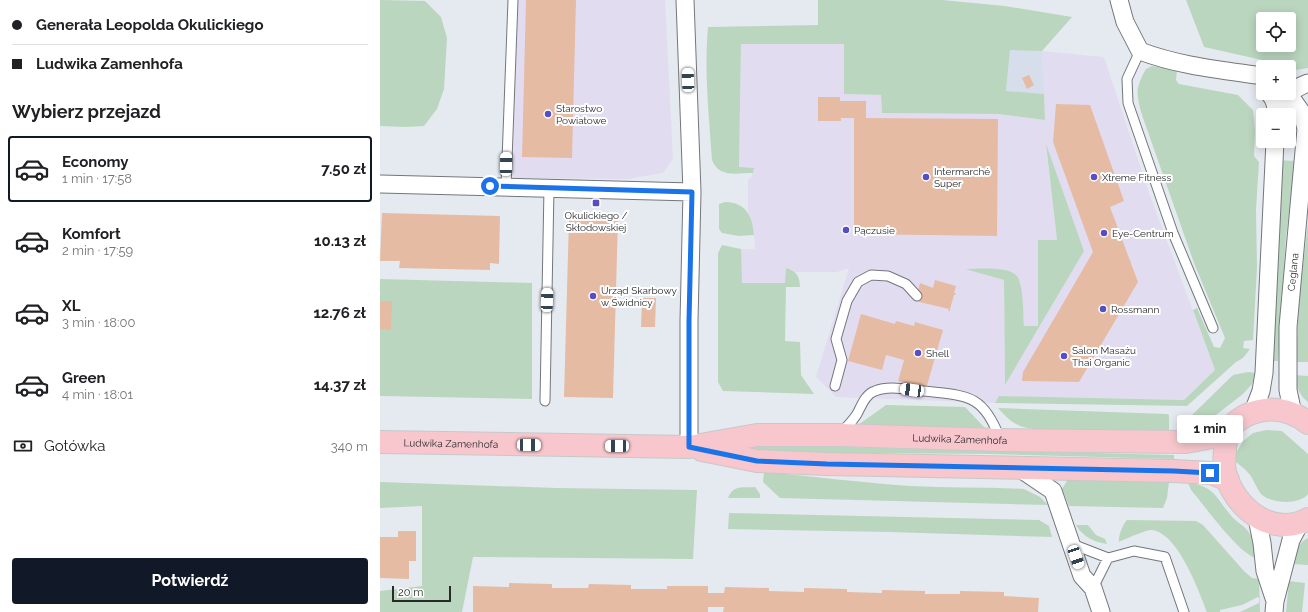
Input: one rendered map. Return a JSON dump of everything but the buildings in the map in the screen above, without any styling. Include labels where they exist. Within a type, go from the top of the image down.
[{"type":"main road","points":[[1253,412],[1268,409],[1278,410],[1301,419]]},
{"type":"main road","name":"Ludwika Zamenhofa","points":[[689,447],[758,435],[839,435],[1000,440],[1186,442],[1207,438],[1229,428],[1253,412]]},
{"type":"main road","points":[[1229,428],[1224,462],[1225,472],[1236,497],[1246,509],[1257,518],[1271,524],[1288,525],[1304,521]]},
{"type":"main road","name":"Ludwika Zamenhofa","points":[[380,442],[689,447],[757,461],[834,465],[1185,471],[1210,473],[1228,480]]},
{"type":"street","points":[[685,0],[692,192],[689,321],[689,447]]},
{"type":"street","points":[[1119,0],[1125,22],[1140,51],[1155,57],[1175,62],[1256,75]]},
{"type":"street","points":[[1238,72],[1256,84]]},
{"type":"street","points":[[1296,86],[1308,82]]},
{"type":"street","name":"Ceglana","points":[[1295,100],[1302,113],[1307,128],[1288,327],[1288,390],[1301,419]]},
{"type":"street","points":[[1253,412],[1261,391],[1264,373],[1275,148]]},
{"type":"street","points":[[380,184],[692,192]]},
{"type":"street","points":[[1020,468],[1053,491],[1082,576],[1093,588],[1101,612]]},
{"type":"street","points":[[1257,518],[1262,543],[1265,571],[1274,606]]},
{"type":"street","points":[[1274,606],[1291,540],[1304,521]]},
{"type":"lane","points":[[506,187],[513,0]]},
{"type":"lane","points":[[1140,51],[1126,80],[1128,103],[1173,233],[1213,328]]},
{"type":"lane","points":[[545,401],[548,188]]},
{"type":"lane","points":[[835,386],[842,360],[836,339],[847,301],[858,282],[871,275],[888,276],[906,284],[917,296]]},
{"type":"lane","points":[[839,435],[854,418],[867,397],[874,391],[900,388],[958,395],[969,398],[980,405],[990,416],[1000,440]]},
{"type":"lane","points":[[1072,544],[1108,558],[1134,551],[1165,557],[1184,612]]},
{"type":"lane","points":[[1093,588],[1108,558]]},
{"type":"shaded area","points":[[516,0],[665,0],[673,159],[663,173],[628,179],[513,178]]},
{"type":"shaded area","points":[[741,44],[844,44],[844,94],[881,95],[882,113],[998,114],[1045,120],[1042,51],[1104,57],[1148,190],[1215,370],[1184,400],[999,396],[995,403],[836,397],[816,377],[849,268],[837,272],[795,272],[786,268],[786,283],[741,283],[741,249],[755,249],[753,225],[748,211],[748,180],[752,176],[754,168],[739,168]],"holes":[[[1046,147],[1084,251],[1005,385],[1004,280],[966,269],[1006,270],[1021,291],[1024,326],[1038,326],[1038,240],[1057,240]]]},
{"type":"shaded area","points":[[1010,49],[1042,51],[1044,94],[1006,92]]},
{"type":"green space","points":[[380,0],[425,1],[441,17],[447,38],[444,89],[437,109],[424,126],[380,126]]},
{"type":"green space","points":[[818,0],[942,0],[1005,6],[1072,17],[1042,51],[1010,50],[1006,91],[1044,94],[1045,120],[998,114],[882,113],[881,95],[844,94],[844,44],[741,44],[739,167],[754,168],[753,173],[734,174],[719,170],[712,160],[708,110],[708,27],[818,25]]},
{"type":"green space","points":[[1186,0],[1308,0],[1308,68],[1296,70],[1296,60],[1262,60],[1204,47]]},
{"type":"green space","points":[[1152,66],[1177,70],[1176,80],[1179,84],[1238,95],[1253,110],[1255,130],[1254,156],[1259,162],[1256,209],[1257,268],[1253,340],[1244,341],[1243,348],[1250,349],[1243,358],[1236,362],[1187,406],[995,403],[999,396],[1184,400],[1215,370],[1193,310],[1197,308],[1214,347],[1220,348],[1225,338],[1194,263],[1142,115],[1139,101],[1138,87],[1146,69]]},
{"type":"green space","points":[[1046,144],[1084,251],[1005,385],[1004,280],[965,269],[999,269],[1012,272],[1016,275],[1019,279],[1022,291],[1024,326],[1038,326],[1038,240],[1057,240]]},
{"type":"green space","points":[[1274,160],[1296,161],[1286,236],[1278,361],[1263,361]]},
{"type":"green space","points":[[725,202],[738,205],[747,212],[752,222],[754,235],[739,236],[722,233],[719,229],[719,204]]},
{"type":"green space","points":[[1308,223],[1308,362],[1296,362],[1299,299]]},
{"type":"green space","points":[[722,245],[741,249],[742,283],[785,283],[786,268],[797,274],[800,287],[786,287],[785,341],[800,342],[801,375],[814,394],[723,391],[718,382],[718,253]]},
{"type":"green space","points":[[380,279],[532,283],[532,399],[380,396]]},
{"type":"green space","points":[[1248,372],[1256,373],[1252,384],[1243,394],[1203,425],[1186,426],[1192,415],[1233,375]]},
{"type":"green space","points":[[1295,375],[1308,376],[1308,402],[1298,390]]},
{"type":"green space","points":[[886,405],[965,407],[985,428],[858,425]]},
{"type":"green space","points":[[998,408],[1167,414],[1169,415],[1169,430],[1036,429],[1018,425],[1009,419]]},
{"type":"green space","points":[[1266,430],[1282,431],[1308,454],[1308,494],[1304,498],[1285,502],[1271,500],[1261,494],[1249,473],[1236,462],[1236,453],[1243,441],[1253,433]]},
{"type":"green space","points":[[727,444],[1174,455],[1174,459],[989,454],[880,453],[766,458]]},
{"type":"green space","points":[[764,472],[911,486],[1024,489],[1040,497],[1048,505],[780,498],[763,482]]},
{"type":"green space","points":[[1068,479],[1169,482],[1167,498],[1163,508],[1069,506],[1062,489]]},
{"type":"green space","points":[[380,482],[557,488],[697,490],[693,559],[473,557],[462,612],[380,612],[380,591],[422,586],[422,506],[380,508]]},
{"type":"green space","points":[[1188,483],[1204,487],[1215,494],[1233,518],[1250,533],[1255,544],[1258,559],[1250,555],[1232,539],[1191,490]]},
{"type":"green space","points":[[743,487],[755,487],[760,494],[760,498],[728,498],[736,489]]},
{"type":"green space","points":[[729,513],[1039,520],[1049,526],[1052,537],[728,529]]},
{"type":"green space","points":[[1127,520],[1196,521],[1203,525],[1244,571],[1252,578],[1259,579],[1260,612],[1240,612],[1259,603],[1258,597],[1242,605],[1220,610],[1220,612],[1207,612],[1193,577],[1170,540],[1161,533],[1148,530],[1119,542],[1121,530]]},
{"type":"green space","points":[[1076,525],[1088,525],[1096,535],[1105,539],[1107,544],[1089,538],[1082,533]]},
{"type":"green space","points":[[1308,538],[1308,565],[1292,564],[1295,552],[1301,543]]},
{"type":"green space","points":[[1289,581],[1305,583],[1302,612],[1286,612]]},
{"type":"place","name":"Starostwo Powiatowe","points":[[548,114]]},
{"type":"place","name":"Intermarché Super","points":[[926,177]]},
{"type":"place","name":"Xtreme Fitness","points":[[1094,177]]},
{"type":"place","name":"Okulickiego / Skłodowskiej","points":[[596,203]]},
{"type":"place","name":"Pączusie","points":[[846,230]]},
{"type":"place","name":"Eye-Centrum","points":[[1104,233]]},
{"type":"place","name":"Urząd Skarbowy w Świdnicy","points":[[593,296]]},
{"type":"place","name":"Rossmann","points":[[1103,309]]},
{"type":"place","name":"Shell","points":[[918,353]]},
{"type":"place","name":"Salon Masażu Thai Organic","points":[[1064,356]]},
{"type":"route","points":[[490,186],[692,192],[689,321],[689,447],[757,461],[1210,473]]}]
